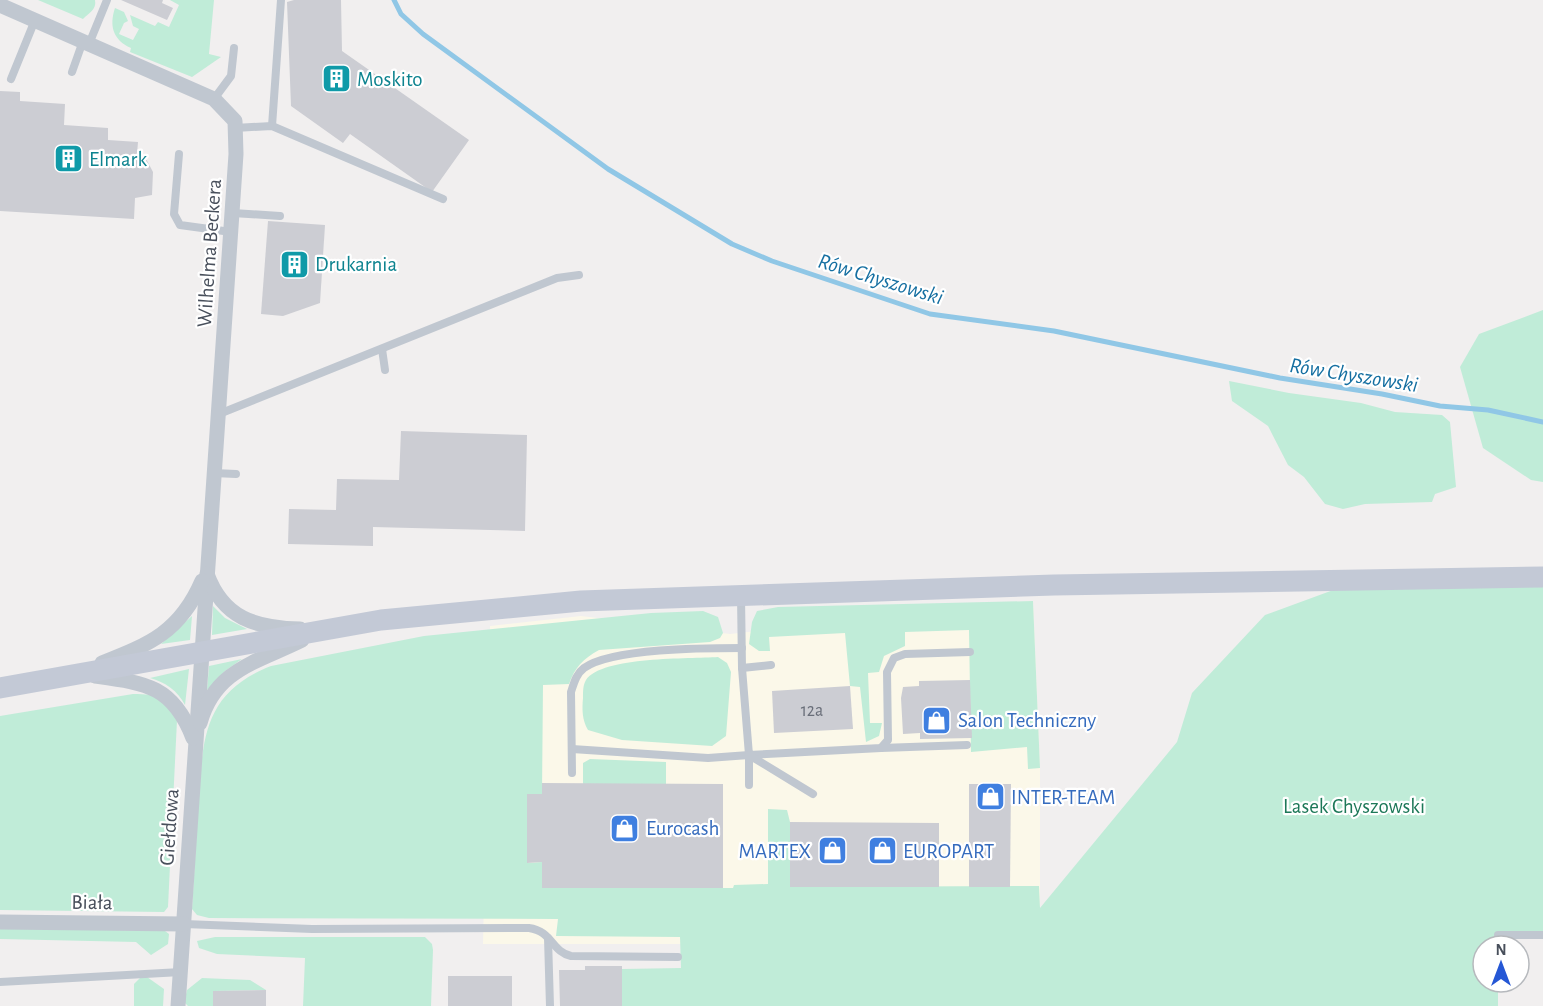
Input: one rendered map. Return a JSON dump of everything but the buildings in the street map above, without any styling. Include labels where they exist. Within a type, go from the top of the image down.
[{"type":"main road","points":[[0,688],[324,629],[455,611],[581,601],[741,594],[1543,577]]},
{"type":"street","points":[[0,5],[214,99],[235,121],[235,128]]},
{"type":"street","name":"Wilhelma Beckera","points":[[201,651],[233,213],[235,128]]},
{"type":"street","points":[[206,572],[222,603],[237,616],[254,623],[288,629],[324,629]]},
{"type":"street","points":[[77,674],[144,646],[170,629],[178,622],[195,598],[206,572]]},
{"type":"street","points":[[195,744],[208,704],[227,677],[263,656],[324,629]]},
{"type":"street","name":"Giełdowa","points":[[178,1006],[201,651]]},
{"type":"street","points":[[77,674],[132,681],[154,688],[177,705],[195,744]]},
{"type":"street","name":"Biała","points":[[0,922],[184,924]]},
{"type":"lane","points":[[72,72],[107,0]]},
{"type":"lane","points":[[272,126],[281,0]]},
{"type":"lane","points":[[11,79],[34,20]]},
{"type":"lane","points":[[214,99],[231,76],[234,48]]},
{"type":"lane","points":[[235,128],[272,126],[443,199]]},
{"type":"lane","points":[[179,154],[174,214],[180,225],[231,232]]},
{"type":"lane","points":[[233,213],[280,216]]},
{"type":"lane","points":[[219,414],[557,278],[579,275]]},
{"type":"lane","points":[[381,349],[385,370]]},
{"type":"lane","points":[[214,473],[236,474]]},
{"type":"lane","points":[[741,594],[742,668],[749,785]]},
{"type":"lane","points":[[572,773],[572,692],[574,682],[582,669],[603,659],[638,654],[742,648]]},
{"type":"lane","points":[[881,748],[888,740],[887,672],[894,658],[905,654],[970,652]]},
{"type":"lane","points":[[742,668],[771,665]]},
{"type":"lane","points":[[572,749],[708,758],[967,745]]},
{"type":"lane","points":[[749,755],[813,794]]},
{"type":"lane","points":[[184,924],[312,929],[529,928],[537,929],[548,936],[561,952],[573,957],[678,957]]},
{"type":"lane","points":[[548,936],[550,1006]]},
{"type":"lane","points":[[0,982],[181,972]]},
{"type":"shaded area","points":[[1033,601],[1040,768],[1040,909],[711,944],[483,944],[490,626],[581,616],[730,634]]},
{"type":"green space","points":[[38,0],[95,0],[95,6],[83,19]]},
{"type":"green space","points":[[170,0],[214,0],[209,54],[221,57],[192,77],[130,52],[131,48],[120,41],[114,32],[112,21],[115,8],[124,12],[128,21],[124,23],[119,34],[133,40],[139,29],[133,26],[130,15],[155,26],[158,22],[169,27],[179,5]]},
{"type":"green space","points":[[1543,310],[1543,482],[1531,480],[1483,448],[1460,367],[1479,334]]},
{"type":"green space","points":[[1229,381],[1289,393],[1361,403],[1395,412],[1442,415],[1450,422],[1456,487],[1435,494],[1432,502],[1365,504],[1343,509],[1325,504],[1304,477],[1288,465],[1268,426],[1232,401]]},
{"type":"green space","name":"Lasek Chyszowski","points":[[1543,586],[1543,935],[1471,934],[1471,994],[1498,994],[1498,1006],[622,1006],[622,969],[681,968],[680,937],[556,936],[558,919],[209,918],[197,915],[192,909],[205,742],[218,706],[230,691],[248,677],[271,666],[424,636],[651,613],[703,611],[718,617],[723,633],[720,638],[710,642],[599,650],[580,664],[569,684],[543,685],[542,794],[528,794],[528,863],[542,862],[542,887],[733,888],[734,885],[768,884],[768,809],[787,810],[790,822],[790,887],[1039,886],[1040,908],[1177,742],[1192,693],[1265,615],[1336,589]]},
{"type":"green space","points":[[1033,601],[1040,768],[1028,769],[1027,747],[971,752],[969,630],[905,632],[905,646],[884,656],[879,672],[868,673],[870,723],[882,723],[879,736],[866,742],[860,687],[850,686],[845,633],[769,637],[770,651],[759,651],[749,644],[752,622],[757,611],[778,607]]},
{"type":"green space","points":[[213,606],[225,618],[247,629],[212,635]]},
{"type":"green space","points":[[192,616],[190,640],[161,644]]},
{"type":"green space","points":[[718,657],[727,663],[731,672],[726,736],[712,746],[622,740],[588,730],[583,714],[583,688],[586,680],[595,672],[648,660]]},
{"type":"green space","points":[[242,659],[225,671],[207,690],[209,666]]},
{"type":"green space","points":[[189,669],[185,705],[179,695],[170,688],[150,678]]},
{"type":"green space","points":[[133,694],[160,698],[177,720],[168,907],[164,912],[0,910],[0,716]]},
{"type":"green space","points":[[590,759],[666,762],[666,784],[583,784],[583,763]]},
{"type":"green space","points":[[0,928],[165,931],[169,934],[168,944],[151,955],[136,942],[0,939]]},
{"type":"green space","points":[[215,937],[425,937],[432,944],[433,950],[431,1006],[303,1006],[305,958],[217,954],[199,948],[197,941]]},
{"type":"green space","points":[[147,977],[164,989],[163,1006],[134,1006],[134,984],[140,978]]},
{"type":"green space","points":[[202,978],[250,980],[266,990],[214,991],[213,1006],[188,1006],[184,1002],[187,990]]},
{"type":"waterway","name":"Rów Chyszowski","points":[[394,0],[401,14],[423,34],[608,169],[732,244],[772,261],[930,314],[1054,331],[1280,378],[1382,394],[1440,406],[1488,410],[1543,422]]},
{"type":"place","name":"Moskito","points":[[336,79]]},
{"type":"place","name":"Elmark","points":[[68,159]]},
{"type":"place","name":"Drukarnia","points":[[294,264]]},
{"type":"place","name":"Salon Techniczny","points":[[937,720]]},
{"type":"place","name":"INTER-TEAM","points":[[990,797]]},
{"type":"place","name":"Eurocash","points":[[625,828]]},
{"type":"place","name":"MARTEX","points":[[832,851]]},
{"type":"place","name":"EUROPART","points":[[882,851]]}]
